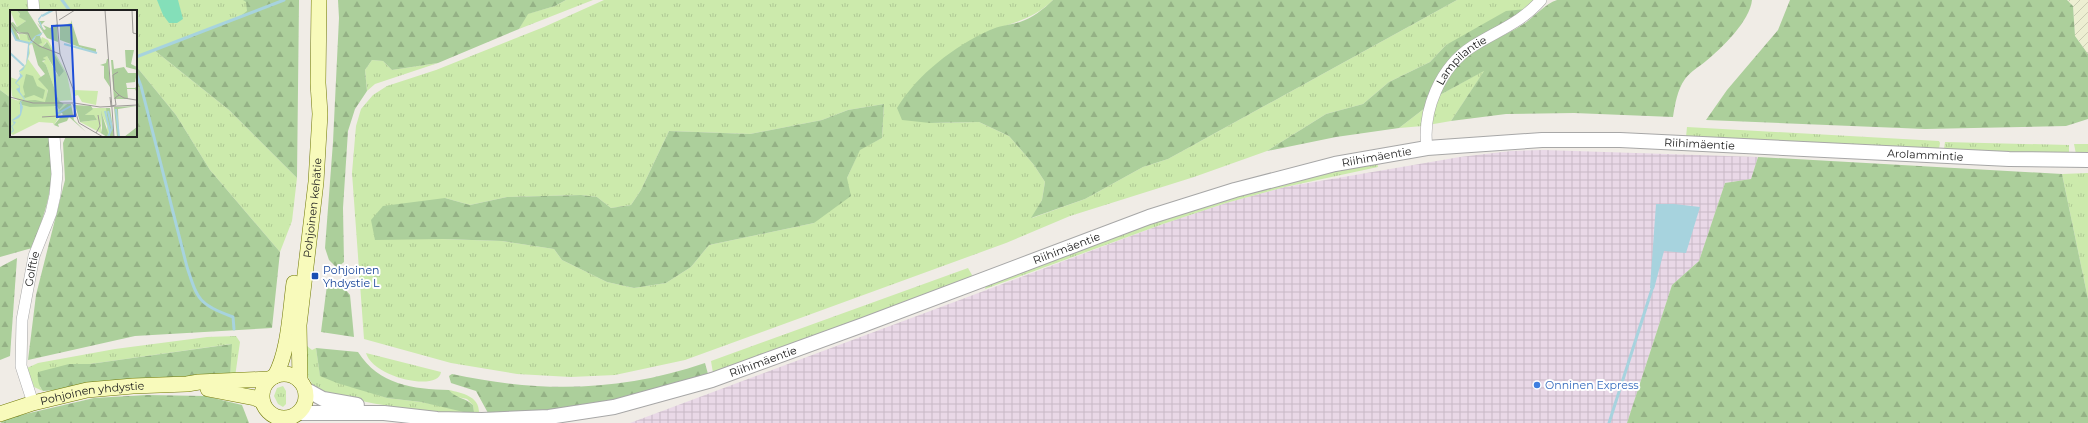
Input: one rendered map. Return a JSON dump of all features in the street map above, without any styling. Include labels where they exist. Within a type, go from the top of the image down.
[{"type":"main road","name":"Pohjoinen kehätie","points":[[302,385],[299,325],[316,182],[320,114],[318,83],[319,0]]},
{"type":"main road","name":"Pohjoinen kehätie","points":[[272,378],[279,368],[283,353],[303,225],[318,83]]},
{"type":"main road","points":[[285,374],[302,385],[305,402],[294,417],[281,419],[267,412],[262,389],[272,378],[285,374]]},
{"type":"main road","name":"Pohjoinen yhdystie","points":[[0,414],[32,403],[87,390],[272,378]]},
{"type":"main road","name":"Pohjoinen yhdystie","points":[[187,384],[199,388],[255,398],[267,412]]},
{"type":"street","points":[[33,0],[34,10]]},
{"type":"street","name":"Lampilantie","points":[[1427,148],[1425,132],[1426,117],[1434,94],[1451,65],[1472,46],[1503,30],[1531,12],[1541,0]]},
{"type":"street","name":"Golftie","points":[[32,403],[21,366],[22,320],[34,256],[51,213],[55,195],[57,174],[54,137]]},
{"type":"street","name":"Riihimäentie","points":[[294,417],[384,413],[437,419],[517,420],[581,414],[621,405],[712,380],[863,325],[1149,217],[1234,190],[1335,164],[1427,148],[1542,140],[1620,140],[1762,146]]},
{"type":"street","name":"Arolammintie","points":[[1762,146],[2001,159],[2088,160]]},
{"type":"street","name":"Riihimäentie","points":[[302,385],[323,399],[367,407],[384,413]]},
{"type":"shaded area","points":[[1544,150],[1758,157],[1751,179],[1725,183],[1699,261],[1672,285],[1627,423],[630,423],[1163,224],[1226,203],[1285,187],[1460,157],[1511,151]]},
{"type":"green space","points":[[0,0],[251,0],[251,13],[154,50],[229,110],[297,178],[292,221],[280,252],[210,170],[176,115],[137,67],[137,10],[10,10],[10,97],[0,90]]},
{"type":"green space","points":[[157,0],[178,0],[183,19],[177,23],[169,23],[163,15]]},
{"type":"green space","points":[[243,0],[299,0],[297,178],[229,110],[154,50],[238,18],[247,11],[246,2]]},
{"type":"green space","points":[[338,0],[566,0],[555,6],[528,14],[519,29],[438,63],[392,70],[383,61],[372,60],[365,70],[367,91],[355,109],[348,131],[343,208],[344,262],[337,268],[329,260],[325,248],[333,142],[339,18]]},
{"type":"green space","points":[[566,0],[593,0],[519,29],[527,14],[555,6]]},
{"type":"green space","points":[[604,0],[1053,0],[1032,16],[991,30],[930,123],[979,122],[1009,136],[1034,165],[1045,182],[1042,200],[1032,218],[1085,199],[1143,167],[1168,159],[1457,0],[1538,0],[1527,9],[1446,45],[1430,62],[1389,82],[1363,104],[1326,114],[1267,151],[1194,177],[1070,216],[1006,243],[685,360],[615,375],[571,377],[517,374],[451,363],[364,339],[352,173],[356,126],[361,109],[373,95],[387,86],[436,70],[544,27]],"holes":[[[884,104],[882,138],[860,149],[847,178],[814,223],[709,245],[691,267],[666,283],[634,288],[607,282],[562,260],[554,249],[502,241],[442,239],[445,198],[470,205],[507,197],[581,195],[597,197],[611,208],[631,205],[641,190],[669,131],[750,134],[822,120],[848,110]]]},
{"type":"green space","points":[[1053,0],[1457,0],[1168,159],[1143,167],[1085,199],[1031,218],[1042,200],[1045,182],[1034,165],[1009,136],[979,122],[930,123],[902,120],[897,108],[915,84],[950,53],[990,30],[1029,18],[1042,10]]},
{"type":"green space","points":[[1557,0],[1752,0],[1746,17],[1734,34],[1720,49],[1687,76],[1682,83],[1678,93],[1673,117],[1574,113],[1506,114],[1451,121],[1484,71],[1438,96],[1454,70],[1461,62],[1478,49],[1525,23],[1544,7]]},
{"type":"green space","points":[[1790,0],[2067,0],[2073,6],[2075,36],[2088,54],[2088,119],[2066,126],[1925,129],[1706,120],[1727,90],[1778,30]]},
{"type":"green space","points":[[2067,0],[2088,0],[2088,54],[2075,36],[2073,6]]},
{"type":"green space","points":[[1527,9],[1471,43],[1425,108],[1399,128],[1336,137],[1267,151],[1326,114],[1363,104],[1389,82],[1430,62],[1446,45],[1506,11]]},
{"type":"green space","points":[[372,60],[383,61],[392,70],[438,63],[375,84],[367,91],[365,70]]},
{"type":"green space","points":[[137,67],[176,115],[210,170],[280,252],[272,328],[135,336],[28,360],[36,295],[65,180],[63,143],[66,137],[137,137]]},
{"type":"green space","points":[[1485,70],[1451,121],[1428,125],[1438,96]]},
{"type":"green space","points":[[0,90],[10,97],[10,137],[50,137],[52,167],[46,206],[32,248],[0,257]]},
{"type":"green space","points":[[884,104],[882,138],[860,150],[847,178],[851,196],[814,223],[709,245],[691,267],[666,283],[634,288],[607,282],[562,260],[554,249],[502,241],[442,239],[375,240],[371,220],[383,206],[445,198],[470,205],[507,197],[581,195],[597,197],[611,208],[631,205],[641,190],[669,131],[750,134],[822,120],[848,110]]},
{"type":"green space","points":[[1425,108],[1423,126],[1399,128]]},
{"type":"green space","points":[[1687,127],[1939,141],[1940,143],[1939,149],[1686,137]]},
{"type":"green space","points":[[1945,142],[2069,145],[2069,154],[1944,149]]},
{"type":"green space","points":[[2074,144],[2088,144],[2088,154],[2076,154]]},
{"type":"green space","points":[[1758,157],[2062,174],[2088,299],[2088,423],[1627,423],[1672,285],[1699,261],[1725,183],[1751,179]]},
{"type":"green space","points":[[1377,162],[1378,167],[1285,187],[1226,203],[1163,224],[985,289],[986,285],[1189,210],[1294,180]]},
{"type":"green space","points":[[2088,173],[2088,299],[2062,174]]},
{"type":"green space","points":[[17,258],[10,356],[0,360],[0,267]]},
{"type":"green space","points":[[968,268],[972,275],[971,278],[713,373],[711,361]]},
{"type":"green space","points":[[341,284],[350,295],[354,337],[321,332],[327,285]]},
{"type":"green space","points":[[236,336],[240,342],[235,377],[230,377],[231,344],[90,364],[69,364],[40,387],[43,391],[34,387],[27,368],[38,363],[115,349],[207,337]]},
{"type":"green space","points":[[232,344],[230,377],[43,391],[38,380],[38,372],[69,364],[90,364]]},
{"type":"green space","points":[[307,346],[312,350],[316,348],[320,375],[387,398],[421,402],[474,412],[473,405],[467,399],[453,396],[449,390],[454,391],[469,396],[473,399],[476,402],[479,412],[477,415],[395,407],[356,400],[315,389],[307,375]]},
{"type":"green space","points":[[316,348],[358,352],[366,363],[376,372],[387,378],[410,386],[449,390],[454,395],[473,405],[474,412],[468,413],[421,402],[387,398],[337,383],[320,376]]},
{"type":"green space","points":[[366,353],[441,372],[437,378],[429,381],[405,379],[380,369],[371,362]]},
{"type":"green space","points":[[705,363],[708,374],[658,390],[568,410],[488,413],[476,391],[451,383],[449,376],[452,374],[485,380],[548,387],[580,386],[642,380],[673,373]]},
{"type":"green space","points":[[283,386],[286,391],[286,404],[283,407],[278,404],[274,396],[277,388]]},
{"type":"green space","points":[[147,395],[205,396],[242,405],[249,423],[0,423],[8,418],[94,398]]},
{"type":"water","points":[[1656,204],[1674,204],[1700,207],[1686,253],[1664,251],[1654,289],[1650,288]]},
{"type":"waterway","points":[[62,0],[69,10]]},
{"type":"waterway","points":[[137,57],[284,0]]},
{"type":"waterway","points":[[137,76],[141,86],[187,267],[194,287],[201,300],[206,304],[233,317],[234,329]]},
{"type":"waterway","points":[[1609,423],[1653,286]]},
{"type":"place","name":"Pohjoinen Yhdystie L","points":[[315,276]]},
{"type":"place","name":"Onninen Express","points":[[1537,385]]}]
